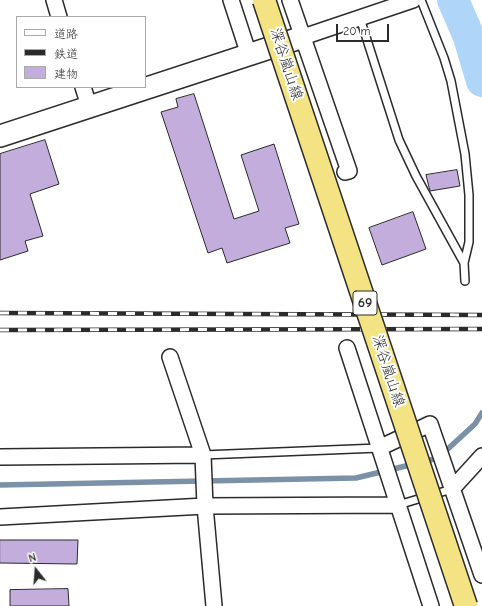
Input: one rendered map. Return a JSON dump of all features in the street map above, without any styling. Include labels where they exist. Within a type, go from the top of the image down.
[{"type":"main road","name":"深谷嵐山線","points":[[264,0],[466,606]]},
{"type":"street","points":[[54,0],[59,16]]},
{"type":"street","points":[[231,0],[249,55]]},
{"type":"street","points":[[290,0],[349,171],[345,172]]},
{"type":"street","points":[[146,82],[249,55],[413,0]]},
{"type":"street","points":[[0,136],[86,97],[121,88]]},
{"type":"street","points":[[347,348],[431,606]]},
{"type":"street","points":[[170,357],[203,457],[205,506],[214,606]]},
{"type":"street","points":[[379,448],[430,424],[482,575]]},
{"type":"street","points":[[452,489],[482,456]]},
{"type":"street","points":[[0,457],[203,457]]},
{"type":"street","points":[[0,517],[205,506],[398,505]]},
{"type":"lane","points":[[421,0],[448,70],[465,154],[469,242],[464,263],[465,281]]},
{"type":"lane","points":[[360,18],[399,140],[416,176],[464,263]]},
{"type":"lane","points":[[203,457],[379,448]]},
{"type":"lane","points":[[398,505],[452,489]]},
{"type":"building","points":[[194,94],[234,219],[259,211],[241,155],[274,144],[299,224],[285,228],[290,243],[227,263],[222,248],[208,253],[161,112],[178,107],[176,99]]},
{"type":"building","points":[[45,140],[59,184],[30,194],[43,236],[25,241],[28,251],[0,260],[0,154]]},
{"type":"building","points":[[457,170],[460,186],[430,191],[426,175]]},
{"type":"building","points":[[413,212],[426,249],[382,265],[369,228]]},
{"type":"building","points":[[0,540],[78,540],[77,564],[0,563]]},
{"type":"building","points":[[68,589],[69,606],[10,606],[10,590]]},
{"type":"waterway","points":[[453,0],[469,37],[482,81]]},
{"type":"waterway","points":[[422,462],[438,458],[475,424],[482,413]]},
{"type":"waterway","points":[[0,485],[356,478],[414,464]]},
{"type":"railway","points":[[0,313],[482,315]]},
{"type":"railway","points":[[0,330],[482,329]]}]
